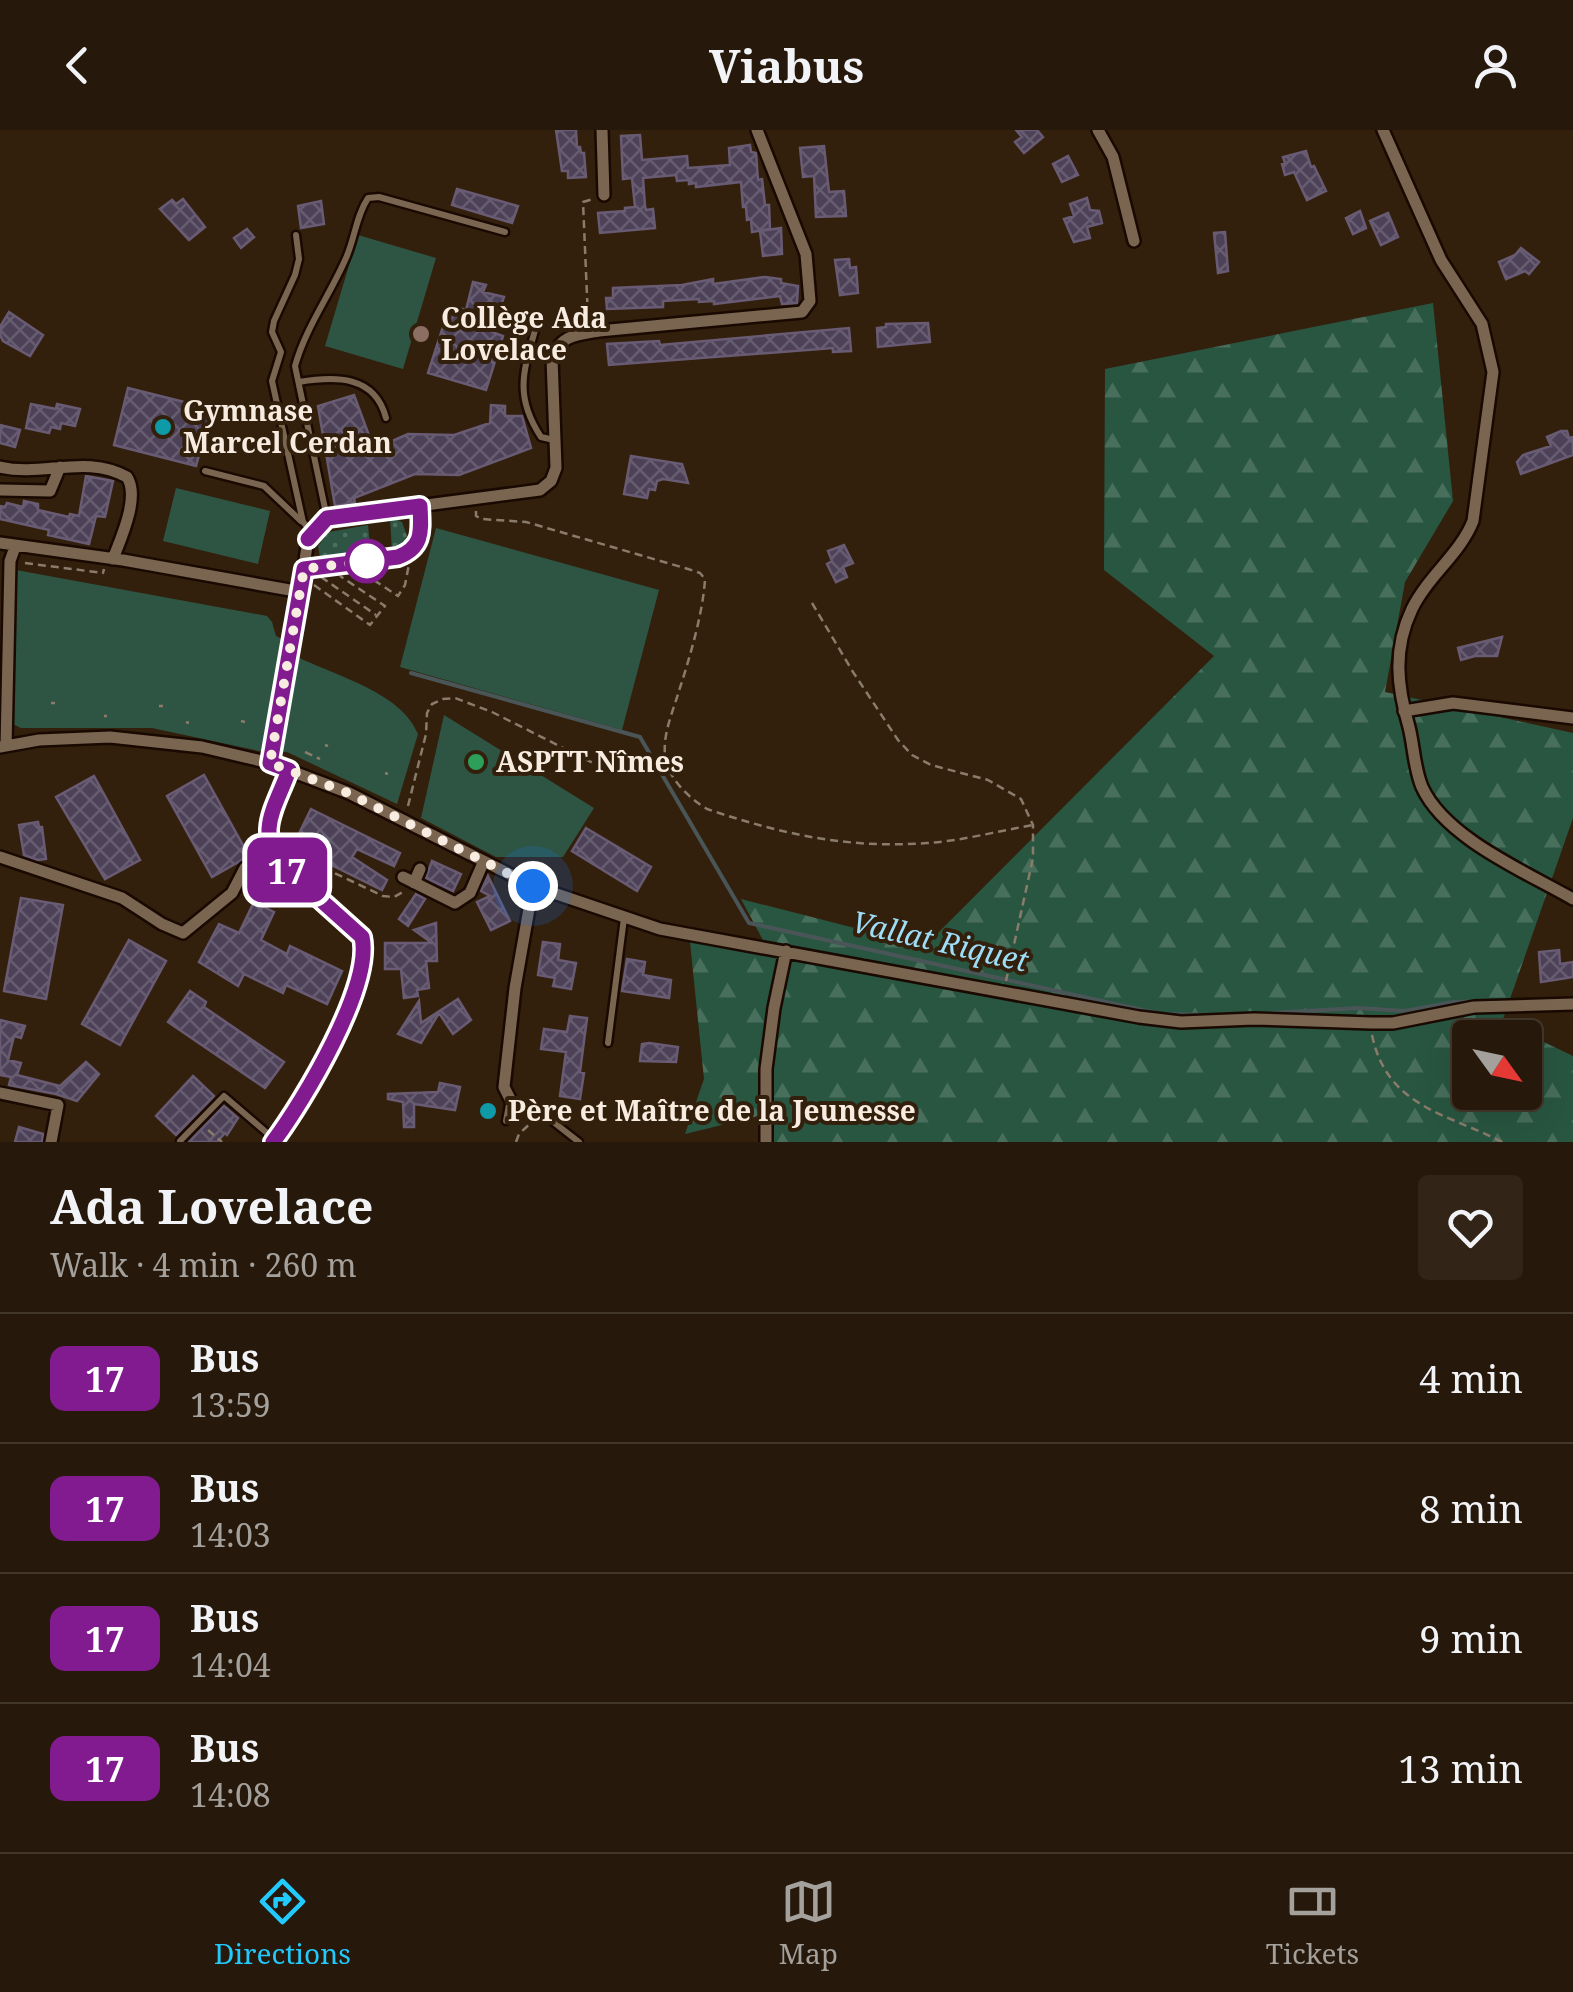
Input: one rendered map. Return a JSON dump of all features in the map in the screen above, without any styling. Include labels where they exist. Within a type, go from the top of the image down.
[{"type":"street","points":[[602,130],[604,195]]},
{"type":"street","points":[[270,763],[308,539],[327,518],[540,490],[551,481],[556,468],[552,358],[566,337],[802,312],[810,301],[806,254],[757,130]]},
{"type":"street","points":[[1098,130],[1113,157],[1134,241]]},
{"type":"street","points":[[1383,130],[1442,260],[1482,324],[1493,372],[1473,521],[1462,543],[1413,608],[1401,637],[1398,662],[1404,710],[1421,785],[1439,813],[1487,850],[1573,899]]},
{"type":"street","points":[[0,466],[92,465],[119,472],[131,482],[130,507],[111,558]]},
{"type":"street","points":[[0,490],[50,491],[60,468]]},
{"type":"street","points":[[0,543],[304,578]]},
{"type":"street","points":[[15,547],[10,561],[3,746],[38,740],[110,737],[202,747],[270,763],[348,793],[533,886],[660,929],[1080,1008],[1181,1022],[1254,1019],[1371,1024],[1474,1007],[1573,1005]]},
{"type":"street","points":[[1404,710],[1453,703],[1573,718]]},
{"type":"street","points":[[274,1141],[299,1105],[334,1040],[364,949],[362,937],[273,854],[268,828],[289,770]]},
{"type":"street","points":[[0,857],[122,898],[184,933],[232,893],[245,868],[273,854]]},
{"type":"street","points":[[420,869],[409,880],[456,903],[470,893],[483,863]]},
{"type":"street","points":[[507,1093],[515,988],[533,886]]},
{"type":"street","points":[[764,1139],[766,1069],[786,951]]},
{"type":"street","points":[[0,1093],[58,1105],[51,1142]]},
{"type":"lane","points":[[327,518],[295,366],[301,344],[348,254],[361,208],[368,198],[379,197],[505,232]]},
{"type":"lane","points":[[296,235],[296,275],[272,332],[281,352],[272,381],[302,522]]},
{"type":"lane","points":[[538,320],[522,378],[526,415],[541,437],[555,440]]},
{"type":"lane","points":[[299,382],[336,376],[360,384],[375,392],[386,418]]},
{"type":"lane","points":[[205,471],[264,486],[312,532]]},
{"type":"lane","points":[[304,578],[326,566],[412,552],[419,544],[420,506]]},
{"type":"lane","points":[[608,1043],[625,917]]},
{"type":"lane","points":[[506,1121],[507,1093],[538,1110],[580,1142]]},
{"type":"lane","points":[[180,1141],[224,1096],[274,1141]]},
{"type":"path","points":[[588,332],[583,202],[604,195]]},
{"type":"path","points":[[475,498],[476,516],[482,519],[526,522],[700,573],[704,579],[690,653],[667,726],[665,757],[674,777],[707,810],[808,839],[854,844],[927,843],[1033,826]]},
{"type":"path","points":[[349,564],[398,596],[406,586],[412,552]]},
{"type":"path","points":[[10,561],[103,573],[111,558]]},
{"type":"path","points":[[304,578],[370,624],[385,606],[326,566]]},
{"type":"path","points":[[304,578],[377,616]]},
{"type":"path","points":[[812,602],[862,686],[912,755],[931,765],[988,780],[1021,799],[1033,826],[1033,858],[1008,971]]},
{"type":"path","points":[[403,822],[420,761],[427,713],[432,704],[443,699],[455,698],[492,712],[598,765]]},
{"type":"path","points":[[305,752],[320,758]]},
{"type":"path","points":[[287,851],[383,896],[394,897],[409,880]]},
{"type":"path","points":[[1371,1024],[1376,1053],[1398,1088],[1416,1103],[1502,1142]]},
{"type":"path","points":[[516,1142],[518,1134],[540,1114]]},
{"type":"path","points":[[199,1120],[222,1142]]},
{"type":"green space","points":[[358,235],[436,258],[403,369],[325,346]]},
{"type":"green space","points":[[1433,303],[1453,501],[1405,582],[1385,692],[1573,733],[1573,818],[1503,1020],[1452,1020],[1452,1110],[1542,1110],[1542,1041],[1573,1056],[1573,1142],[772,1142],[771,1113],[685,1134],[704,1079],[690,942],[771,955],[741,899],[925,946],[1214,656],[1104,570],[1105,369]]},
{"type":"green space","points":[[176,488],[270,511],[258,564],[163,541]]},
{"type":"green space","points":[[390,517],[402,522],[407,536],[403,545],[392,551]]},
{"type":"green space","points":[[368,525],[370,547],[353,549],[353,555],[320,557],[318,546],[329,532]]},
{"type":"green space","points":[[436,528],[659,590],[622,730],[400,667]]},
{"type":"green space","points":[[16,570],[267,616],[276,636],[288,642],[295,656],[366,687],[410,719],[418,734],[397,804],[287,752],[259,751],[152,728],[21,728],[11,723]]},
{"type":"green space","name":"ASPTT Nîmes","points":[[444,715],[594,808],[563,857],[496,857],[421,818]]},
{"type":"building","points":[[556,130],[576,130],[577,147],[584,153],[586,177],[568,178],[568,171],[562,171]]},
{"type":"building","points":[[1016,130],[1037,130],[1043,137],[1024,153],[1015,142],[1022,137]]},
{"type":"building","points":[[640,135],[642,160],[687,156],[688,168],[730,165],[729,148],[750,145],[751,152],[756,153],[765,205],[769,205],[770,229],[752,232],[751,219],[747,220],[743,207],[741,182],[696,187],[689,180],[677,181],[676,175],[643,178],[645,206],[646,210],[653,209],[655,228],[600,233],[598,213],[635,207],[632,178],[623,179],[621,136]]},
{"type":"building","points":[[824,146],[829,192],[844,191],[846,216],[816,217],[814,176],[803,177],[800,148]]},
{"type":"building","points":[[1306,151],[1326,191],[1307,200],[1294,172],[1285,175],[1282,164],[1283,157]]},
{"type":"building","points":[[1068,156],[1078,175],[1062,182],[1053,164]]},
{"type":"building","points":[[457,189],[518,206],[512,223],[452,205]]},
{"type":"building","points":[[1087,198],[1090,210],[1099,211],[1102,223],[1087,227],[1090,238],[1074,242],[1064,219],[1074,216],[1070,204]]},
{"type":"building","points":[[183,199],[205,227],[189,240],[160,209],[172,200],[176,204]]},
{"type":"building","points":[[321,201],[324,224],[301,228],[298,206]]},
{"type":"building","points":[[1360,211],[1366,228],[1353,234],[1346,218]]},
{"type":"building","points":[[1388,213],[1398,237],[1381,245],[1370,221]]},
{"type":"building","points":[[781,228],[782,254],[763,256],[760,231]]},
{"type":"building","points":[[247,229],[254,237],[241,248],[234,238]]},
{"type":"building","points":[[1225,232],[1228,271],[1218,273],[1214,233]]},
{"type":"building","points":[[1521,248],[1539,262],[1529,274],[1525,271],[1506,279],[1499,262]]},
{"type":"building","points":[[849,259],[850,268],[856,267],[858,293],[840,295],[835,260]]},
{"type":"building","points":[[765,277],[798,286],[797,303],[782,304],[780,296],[714,304],[699,299],[663,301],[663,307],[607,309],[606,298],[613,298],[613,288],[682,285],[713,279],[713,284]]},
{"type":"building","points":[[473,282],[486,285],[483,292],[504,297],[492,332],[503,336],[486,390],[428,373],[450,305],[466,310]]},
{"type":"building","points":[[9,312],[43,335],[30,356],[3,341],[0,335]]},
{"type":"building","points":[[928,323],[930,342],[878,347],[877,328],[886,324]]},
{"type":"building","points":[[849,328],[851,351],[833,352],[833,348],[609,365],[607,344],[659,341],[660,345]]},
{"type":"building","name":"Gymnase Marcel Cerdan","points":[[128,388],[212,409],[196,466],[114,445]]},
{"type":"building","points":[[354,395],[374,449],[408,434],[454,435],[490,423],[491,405],[505,406],[505,416],[522,416],[531,448],[459,475],[415,474],[354,498],[355,503],[335,506],[318,406]]},
{"type":"building","points":[[31,404],[80,409],[75,426],[61,423],[60,429],[51,427],[49,433],[26,428]]},
{"type":"building","points":[[0,425],[20,430],[15,447],[0,443]]},
{"type":"building","points":[[1561,431],[1573,437],[1573,455],[1521,474],[1517,462],[1523,455],[1551,446],[1547,437]]},
{"type":"building","points":[[631,456],[682,464],[688,483],[663,479],[657,481],[655,490],[649,489],[647,498],[624,494]]},
{"type":"building","points":[[86,476],[113,481],[105,517],[96,516],[89,544],[0,519],[0,506],[7,503],[23,507],[24,501],[38,504],[38,510],[79,516]]},
{"type":"building","points":[[844,545],[853,563],[843,567],[847,577],[836,582],[827,564],[832,561],[828,551]]},
{"type":"building","points":[[1502,637],[1497,656],[1461,660],[1458,648]]},
{"type":"building","points":[[204,775],[249,856],[212,877],[167,796]]},
{"type":"building","points":[[94,776],[140,860],[105,879],[56,797]]},
{"type":"building","points":[[311,809],[400,853],[394,866],[357,849],[352,857],[387,880],[382,890],[293,846]]},
{"type":"building","points":[[38,822],[46,859],[38,860],[24,855],[19,825]]},
{"type":"building","points":[[586,828],[651,867],[637,891],[572,851]]},
{"type":"building","points":[[432,861],[461,874],[453,891],[426,878]]},
{"type":"building","points":[[488,876],[510,921],[491,930],[477,902],[490,896],[481,891]]},
{"type":"building","points":[[416,894],[425,899],[408,926],[399,919]]},
{"type":"building","points":[[21,898],[63,905],[46,999],[4,991]]},
{"type":"building","points":[[254,902],[274,912],[261,940],[287,954],[290,946],[342,971],[327,1004],[286,985],[283,993],[244,974],[238,986],[199,962],[219,924],[239,933]]},
{"type":"building","points":[[436,923],[437,961],[426,961],[429,988],[417,990],[418,996],[404,998],[401,969],[385,969],[385,943],[432,943],[414,930]]},
{"type":"building","points":[[129,940],[166,961],[120,1045],[82,1024]]},
{"type":"building","points":[[543,942],[560,944],[558,960],[576,963],[571,989],[553,986],[555,978],[538,975]]},
{"type":"building","points":[[1559,950],[1560,964],[1573,962],[1573,977],[1541,982],[1539,952]]},
{"type":"building","points":[[627,959],[645,962],[643,975],[671,980],[669,998],[622,991]]},
{"type":"building","points":[[190,991],[206,1002],[204,1007],[284,1062],[265,1088],[168,1022]]},
{"type":"building","points":[[458,999],[471,1020],[453,1034],[439,1013],[421,1043],[398,1034],[419,1001],[421,1023]]},
{"type":"building","points":[[570,1016],[587,1018],[580,1099],[560,1096],[566,1052],[541,1049],[544,1029],[567,1032]]},
{"type":"building","points":[[0,1020],[25,1026],[21,1038],[14,1036],[8,1060],[21,1063],[17,1075],[60,1086],[86,1062],[99,1074],[77,1101],[9,1085],[11,1077],[0,1075]]},
{"type":"building","points":[[642,1044],[678,1047],[676,1062],[640,1061]]},
{"type":"building","points":[[193,1076],[214,1096],[176,1135],[156,1116]]},
{"type":"building","points":[[440,1083],[460,1087],[455,1110],[414,1104],[414,1127],[404,1127],[403,1102],[388,1099],[388,1094],[438,1092]]},
{"type":"building","points":[[224,1106],[238,1118],[227,1135],[217,1142],[189,1142]]},
{"type":"building","points":[[19,1127],[43,1134],[42,1142],[15,1142]]},
{"type":"waterway","name":"Vallat Riquet","points":[[411,673],[640,737],[749,923],[1161,1014],[1220,1015]]},
{"type":"waterway","name":"Vallat Riquet","points":[[1255,1014],[1358,1008],[1405,1011],[1453,1002],[1529,1000]]},
{"type":"bus line","name":"17","points":[[273,1142],[299,1105],[334,1040],[364,949],[362,937],[284,867],[273,854],[267,837],[289,770],[270,763],[304,569],[412,552],[419,544],[420,506],[327,518],[308,539]]},
{"type":"place","name":"Collège Ada Lovelace","points":[[421,334]]},
{"type":"place","name":"Gymnase Marcel Cerdan","points":[[163,427]]},
{"type":"place","name":"ASPTT Nîmes","points":[[476,762]]},
{"type":"place","name":"Père et Maître de la Jeunesse","points":[[488,1111]]},
{"type":"route","points":[[367,561],[304,569],[270,763],[348,793],[533,886]]}]
